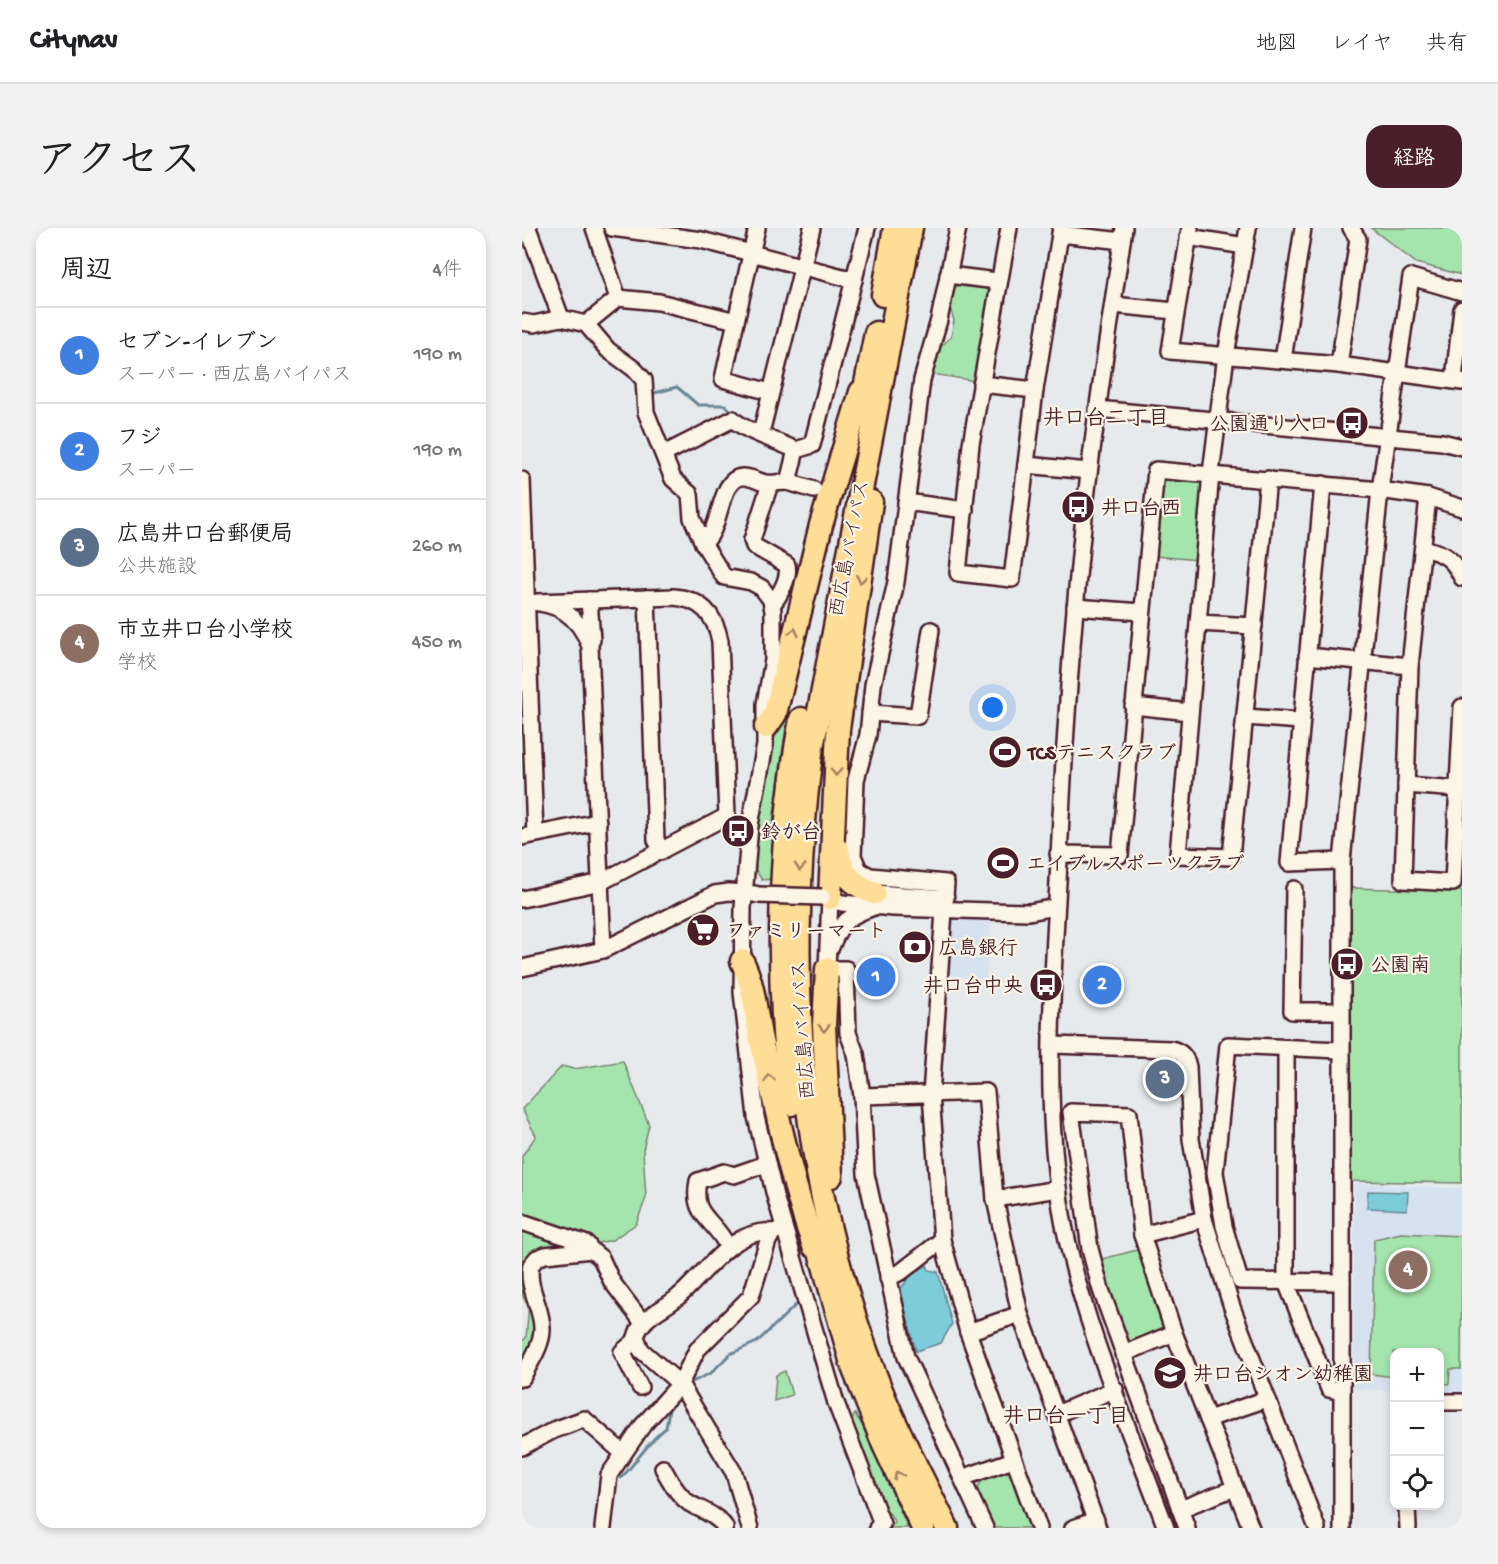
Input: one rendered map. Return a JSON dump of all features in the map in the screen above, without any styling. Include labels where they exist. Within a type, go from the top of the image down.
[{"type":"highway","name":"西広島バイパス","points":[[895,228],[877,370],[818,705],[802,825],[796,983],[801,1059],[817,1175],[844,1286],[874,1374],[947,1528]]},
{"type":"highway","name":"西広島バイパス","points":[[911,228],[877,370],[795,750],[780,914],[787,1074],[795,1140],[825,1275],[853,1367],[884,1445],[923,1528]]},
{"type":"highway","points":[[766,727],[775,714],[821,525],[877,370]]},
{"type":"highway","points":[[826,898],[834,815],[838,729],[863,568],[877,370]]},
{"type":"highway","points":[[834,815],[843,870],[852,882],[874,900]]},
{"type":"highway","points":[[742,961],[754,987],[759,1032],[797,1196],[825,1275]]},
{"type":"highway","points":[[827,963],[825,1047],[827,1135],[834,1201],[874,1374]]},
{"type":"street","points":[[528,228],[561,318]]},
{"type":"street","points":[[594,228],[618,298]]},
{"type":"street","points":[[612,228],[702,234],[752,254],[854,280]]},
{"type":"street","points":[[757,228],[723,380],[770,392]]},
{"type":"street","points":[[761,433],[813,228]]},
{"type":"street","points":[[664,454],[733,419],[745,429],[761,433],[795,450],[812,445],[867,228]]},
{"type":"street","points":[[958,228],[922,380],[896,582],[873,685],[868,735],[856,780],[853,856],[859,870],[870,876],[946,883],[930,1095],[942,1240],[968,1332],[1039,1528]]},
{"type":"street","points":[[1009,228],[997,281],[981,384],[958,573],[1012,579],[1035,390],[1060,231],[1123,235],[1097,409],[1075,607],[1058,854],[1052,1045],[1053,1147],[1058,1190],[1076,1279],[1166,1528]]},
{"type":"street","points":[[1248,228],[1226,355],[1211,473],[1178,855],[1231,857],[1268,479]]},
{"type":"street","points":[[1283,360],[1303,228]]},
{"type":"street","points":[[1339,365],[1358,238],[1351,228]]},
{"type":"street","points":[[1245,246],[1189,233],[1170,351],[1339,365],[1458,381],[1462,309]]},
{"type":"street","points":[[948,275],[997,281]]},
{"type":"street","points":[[1342,1528],[1340,1050],[1342,861],[1361,660],[1387,436],[1411,277],[1462,292]]},
{"type":"street","points":[[586,324],[618,298],[659,302],[736,321]]},
{"type":"street","points":[[1113,305],[1175,311]]},
{"type":"street","points":[[522,322],[534,324],[561,318],[586,324],[608,350],[628,364],[644,380],[646,412],[675,482],[690,494],[693,505],[691,515],[703,543],[724,577],[757,585],[765,591],[772,605],[774,652],[765,704],[766,727],[749,838],[751,894],[742,961],[742,1006],[749,1071],[779,1230],[839,1413],[880,1526]]},
{"type":"street","points":[[981,384],[1035,390]]},
{"type":"street","points":[[1097,409],[1387,436],[1442,442],[1462,447]]},
{"type":"street","points":[[788,482],[795,450]]},
{"type":"street","points":[[1026,465],[1089,471]]},
{"type":"street","points":[[1058,854],[1120,855],[1155,470],[1211,473],[1380,490],[1428,497],[1462,508]]},
{"type":"street","points":[[703,543],[714,527],[726,490],[732,481],[742,477],[770,484],[788,482],[814,490]]},
{"type":"street","points":[[522,480],[523,538],[529,602],[526,668],[529,836],[598,822]]},
{"type":"street","points":[[770,484],[752,540],[757,548],[787,565],[788,570],[780,596],[772,605]]},
{"type":"street","points":[[1323,484],[1289,863],[1342,861]]},
{"type":"street","points":[[1428,497],[1410,666],[1402,880],[1453,883],[1462,708]]},
{"type":"street","points":[[906,502],[965,510]]},
{"type":"street","points":[[1424,549],[1440,552],[1456,564],[1462,578]]},
{"type":"street","points":[[647,598],[656,840],[662,851]]},
{"type":"street","points":[[522,899],[600,882],[727,816],[720,641],[713,618],[700,605],[683,598],[529,602]]},
{"type":"street","points":[[590,600],[603,950]]},
{"type":"street","points":[[529,602],[555,605],[575,619],[586,636],[593,661]]},
{"type":"street","points":[[1075,607],[1142,612]]},
{"type":"street","points":[[1198,623],[1254,626]]},
{"type":"street","points":[[870,713],[918,716],[931,630]]},
{"type":"street","points":[[1307,656],[1410,666]]},
{"type":"street","points":[[1133,706],[1190,712]]},
{"type":"street","points":[[1246,717],[1301,721]]},
{"type":"street","points":[[1406,785],[1458,789]]},
{"type":"street","points":[[1294,889],[1292,1011],[1341,1011]]},
{"type":"street","points":[[522,968],[603,950],[711,895],[724,892],[826,898],[842,894],[874,900],[946,903],[1029,912],[1056,907]]},
{"type":"street","points":[[826,898],[827,963]]},
{"type":"street","points":[[827,963],[842,923],[874,900]]},
{"type":"street","points":[[827,963],[846,969],[848,1033],[856,1054],[862,1096],[866,1174],[906,1357],[985,1528]]},
{"type":"street","points":[[1052,1045],[1171,1050],[1183,1054],[1188,1067],[1191,1139],[1204,1219],[1232,1307],[1317,1528]]},
{"type":"street","points":[[1340,1050],[1228,1045],[1215,1172],[1224,1226],[1240,1281],[1342,1282]]},
{"type":"street","points":[[1286,1049],[1286,1282],[1329,1389],[1342,1392]]},
{"type":"street","points":[[862,1096],[986,1092],[995,1199],[1020,1314],[1097,1524],[1073,1528]]},
{"type":"street","points":[[1187,1528],[1123,1354],[1090,1249],[1071,1112],[1129,1114],[1142,1235],[1174,1333],[1251,1528]]},
{"type":"street","points":[[728,1247],[722,1234],[698,1208],[696,1202],[698,1181],[724,1172],[734,1175],[766,1164]]},
{"type":"street","points":[[995,1199],[1058,1190]]},
{"type":"street","points":[[1142,1235],[1204,1219]]},
{"type":"street","points":[[522,1222],[587,1244],[600,1258],[612,1282],[643,1323]]},
{"type":"street","points":[[640,1387],[622,1352],[636,1340],[643,1323],[681,1295],[728,1247],[758,1233],[779,1230]]},
{"type":"street","points":[[603,1528],[607,1481],[623,1453],[643,1425],[682,1387],[697,1350],[751,1296],[768,1241],[779,1230]]},
{"type":"street","points":[[888,1278],[901,1272],[942,1240]]},
{"type":"street","points":[[522,1378],[542,1330],[530,1279],[531,1265],[537,1258],[545,1255],[591,1250]]},
{"type":"street","points":[[968,1332],[1020,1314]]},
{"type":"street","points":[[1123,1354],[1174,1333]]},
{"type":"street","points":[[636,1340],[641,1350],[682,1387],[734,1473],[749,1522],[724,1528],[721,1521],[687,1501],[675,1488],[663,1468]]},
{"type":"street","points":[[1057,1414],[1115,1389]]},
{"type":"street","points":[[1208,1419],[1267,1399]]},
{"type":"street","points":[[1444,1402],[1462,1402]]},
{"type":"street","points":[[522,1447],[554,1430],[584,1419],[623,1453]]},
{"type":"street","points":[[962,1478],[1013,1460]]},
{"type":"street","points":[[1180,1509],[1235,1488]]},
{"type":"street","points":[[1407,1510],[1407,1528]]},
{"type":"shaded area","points":[[958,917],[991,918],[986,979],[948,975],[952,921]]},
{"type":"shaded area","points":[[1354,1183],[1462,1188],[1462,1395],[1444,1394],[1444,1348],[1390,1348],[1390,1391],[1353,1389]]},
{"type":"green space","points":[[1371,228],[1462,228],[1462,275],[1416,263]]},
{"type":"green space","points":[[960,284],[987,288],[990,293],[975,381],[932,374],[938,349],[951,337],[954,320],[951,312],[954,287]]},
{"type":"green space","points":[[1167,476],[1201,480],[1205,485],[1198,560],[1154,556],[1160,481]]},
{"type":"green space","points":[[790,698],[773,821],[772,879],[762,880],[755,869],[764,781],[774,739]]},
{"type":"green space","points":[[1351,888],[1462,891],[1462,1183],[1351,1181]]},
{"type":"green space","points":[[623,1061],[649,1125],[643,1150],[646,1198],[636,1224],[612,1240],[594,1244],[522,1217],[522,1156],[536,1136],[522,1109],[562,1066],[574,1069]]},
{"type":"green space","points":[[522,1225],[587,1247],[535,1256],[540,1324],[522,1369],[522,1341],[526,1338],[528,1306],[522,1295]]},
{"type":"green space","points":[[1401,1233],[1462,1236],[1461,1369],[1450,1369],[1449,1384],[1444,1383],[1444,1348],[1390,1348],[1390,1376],[1371,1374],[1374,1239]]},
{"type":"green space","points":[[1141,1249],[1167,1328],[1131,1345],[1124,1342],[1098,1260]]},
{"type":"green space","points":[[785,1371],[792,1395],[774,1401],[776,1375]]},
{"type":"green space","points":[[855,1414],[908,1528],[888,1528],[895,1523],[890,1514],[885,1511],[849,1426]]},
{"type":"green space","points":[[1002,1468],[1011,1469],[1032,1528],[991,1528],[977,1493],[983,1480]]},
{"type":"water","points":[[1368,1191],[1408,1192],[1407,1210],[1367,1208]]},
{"type":"water","points":[[927,1265],[929,1270],[938,1272],[952,1324],[941,1343],[916,1351],[900,1290],[910,1276]]},
{"type":"waterway","points":[[651,394],[677,387],[698,405],[725,405],[734,413]]},
{"type":"waterway","points":[[686,1385],[711,1373],[730,1354],[757,1342],[799,1302]]},
{"type":"waterway","points":[[621,1478],[666,1428],[670,1403]]},
{"type":"place","name":"公園通り入口","points":[[1352,423]]},
{"type":"place","name":"井口台西","points":[[1078,507]]},
{"type":"place","name":"TCSテニスクラブ","points":[[1005,752]]},
{"type":"place","name":"鈴が台","points":[[738,831]]},
{"type":"place","name":"エイブルスポーツクラブ","points":[[1003,863]]},
{"type":"place","name":"ファミリーマート","points":[[703,930]]},
{"type":"place","name":"広島銀行","points":[[915,947]]},
{"type":"place","name":"公園南","points":[[1347,964]]},
{"type":"place","name":"セブン-イレブン","points":[[876,977]]},
{"type":"place","name":"井口台中央","points":[[1046,985]]},
{"type":"place","name":"フジ","points":[[1102,985]]},
{"type":"place","name":"広島井口台郵便局","points":[[1165,1079]]},
{"type":"place","name":"市立井口台小学校","points":[[1408,1270]]},
{"type":"place","name":"井口台シオン幼稚園","points":[[1170,1373]]},
{"type":"district","name":"井口台二丁目","points":[[1106,417]]},
{"type":"district","name":"井口台一丁目","points":[[1066,1415]]}]
